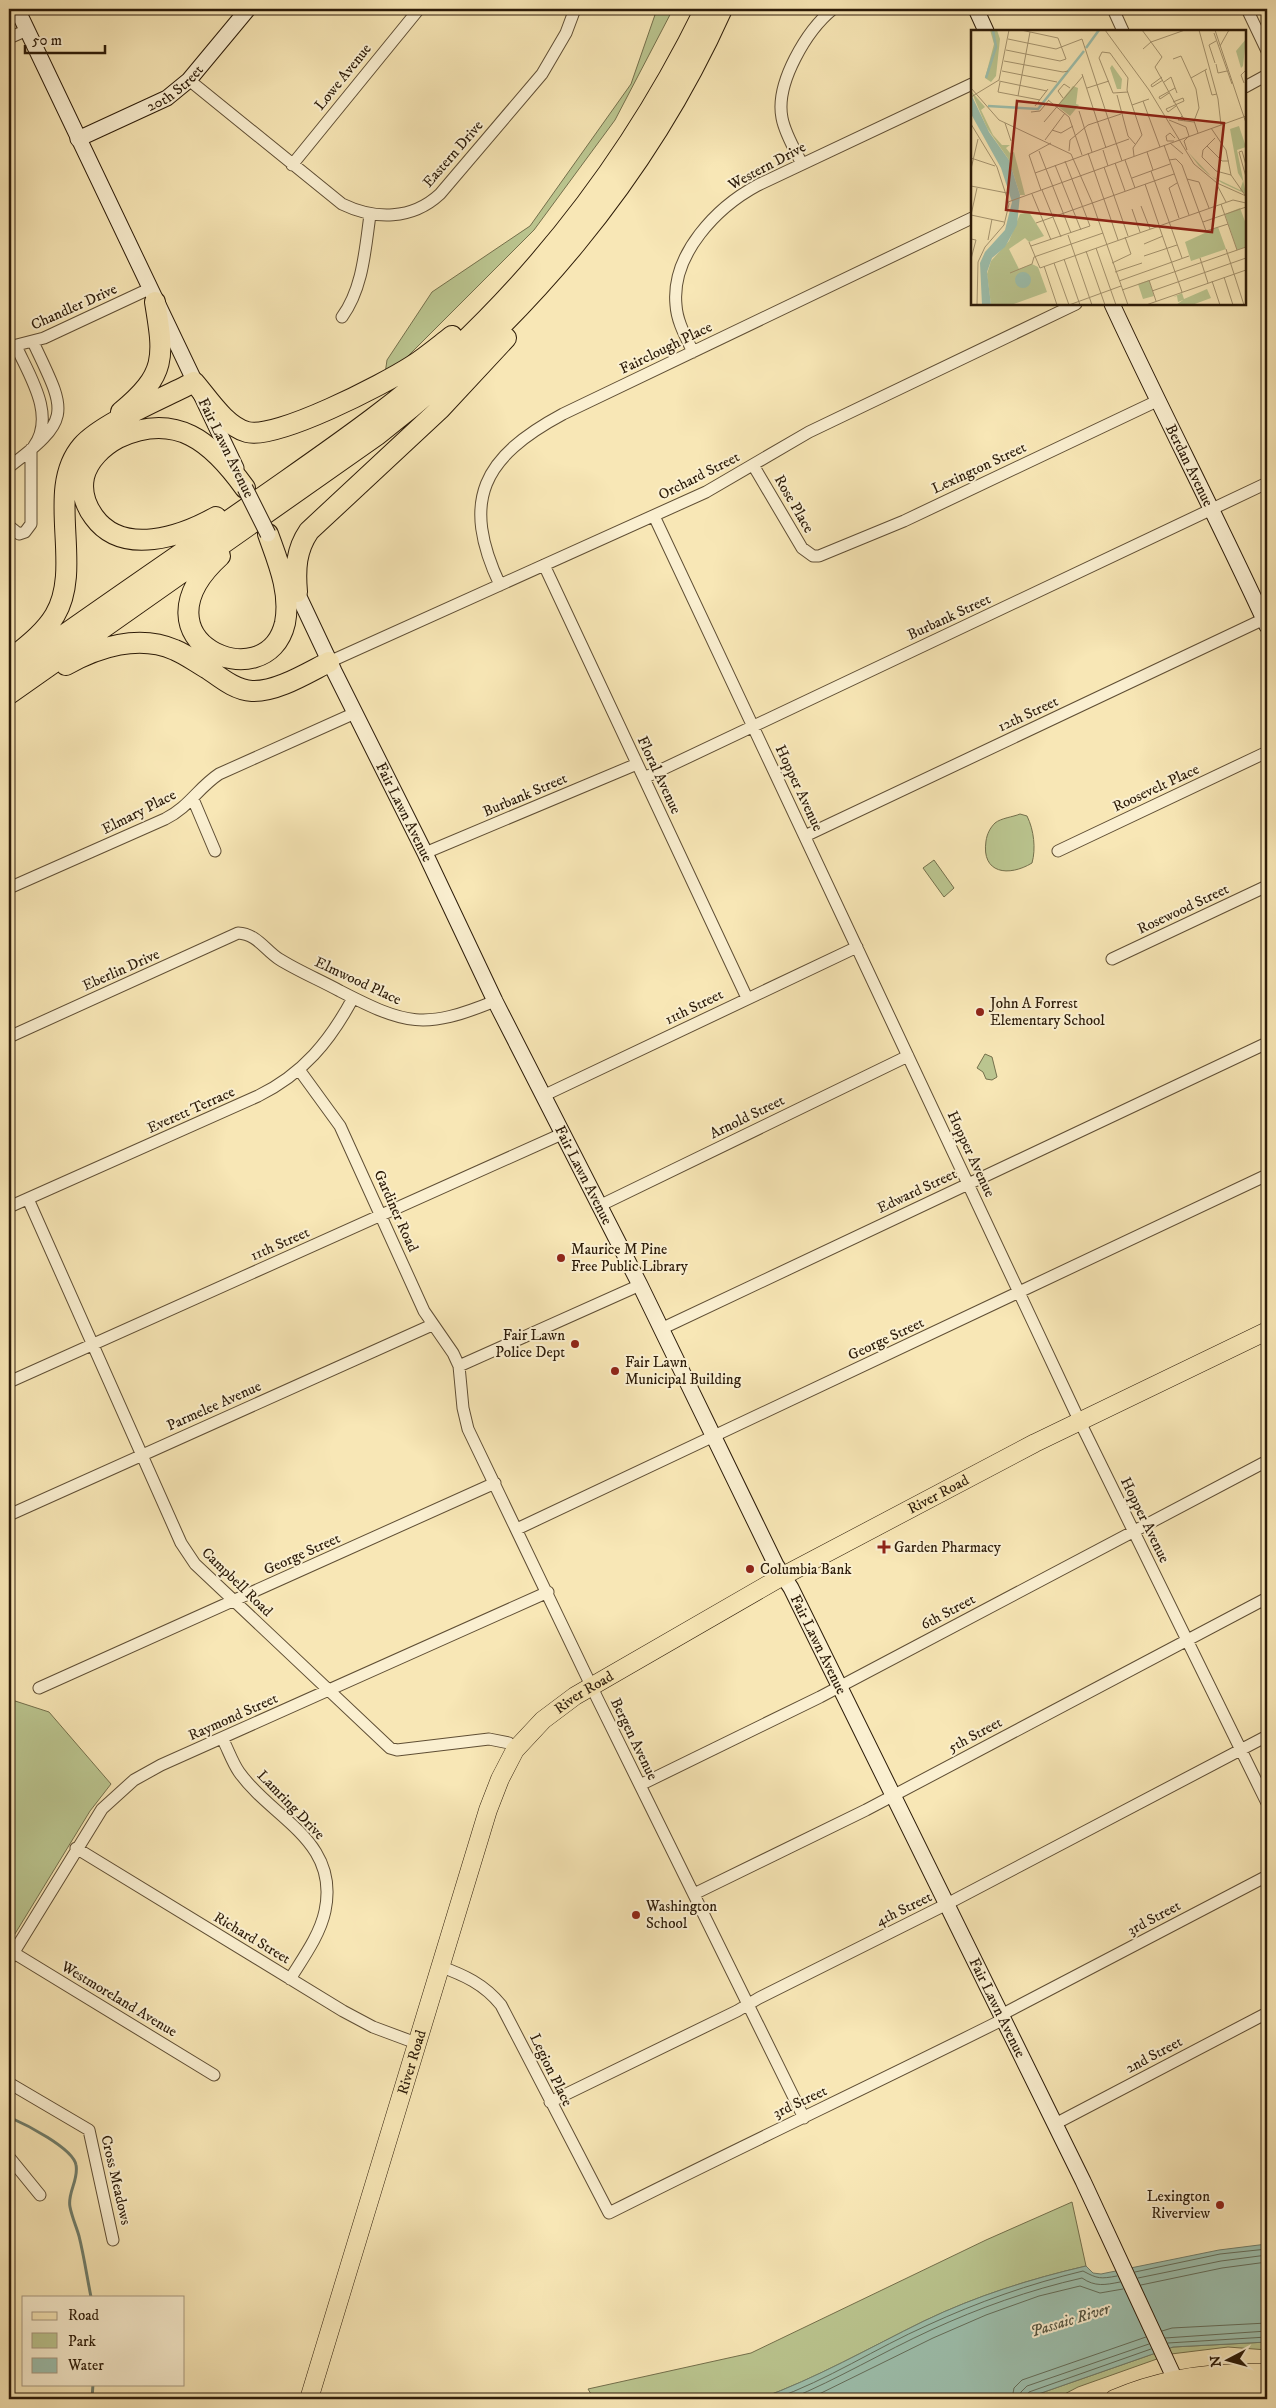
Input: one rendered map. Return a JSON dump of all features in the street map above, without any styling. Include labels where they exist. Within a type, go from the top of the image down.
[{"type":"highway","points":[[297,592],[297,559],[303,540],[309,531],[462,388],[527,312],[606,178],[649,114],[705,9]]},
{"type":"highway","points":[[268,534],[280,567],[286,594],[285,623],[273,644],[253,657],[243,659],[220,656],[200,643],[193,633],[189,620],[188,608],[196,584],[207,568],[308,475],[453,352],[566,243],[642,154],[664,120],[724,9]]},
{"type":"highway","points":[[92,436],[194,382],[237,428],[255,434],[274,431],[344,401],[411,366],[471,321],[566,243]]},
{"type":"highway","points":[[9,661],[48,625],[61,603],[65,574],[66,487],[68,472],[73,459],[92,436],[138,398],[154,377],[160,364],[162,350],[152,295]]},
{"type":"highway","points":[[245,488],[225,461],[208,445],[182,431],[154,428],[127,434],[104,448],[89,466],[83,489],[89,510],[104,527],[128,537],[160,538],[186,532],[308,475]]},
{"type":"highway","points":[[9,674],[308,475]]},
{"type":"highway","points":[[9,694],[308,475]]},
{"type":"highway","points":[[9,700],[81,657],[103,649],[129,643],[153,643],[175,650],[228,683],[250,691],[274,687],[329,662]]},
{"type":"main road","name":"Fair Lawn Avenue","points":[[17,9],[329,662],[425,853],[495,1001],[545,1095],[713,1437],[947,1904],[1055,2124],[1177,2381]]},
{"type":"main road","name":"20th Street","points":[[78,139],[167,98],[189,80],[248,9]]},
{"type":"main road","points":[[976,9],[986,30]]},
{"type":"main road","name":"Berdan Avenue","points":[[1112,305],[1156,401],[1212,508],[1266,622]]},
{"type":"main road","name":"River Road","points":[[309,2399],[439,1966],[493,1795],[515,1750],[558,1707],[784,1576],[1079,1420],[1267,1331]]},
{"type":"main road","points":[[1114,2399],[1141,2389],[1224,2373],[1267,2373]]},
{"type":"main road","points":[[1155,2399],[1177,2381],[1226,2387],[1267,2387]]},
{"type":"street","name":"Lowe Avenue","points":[[292,164],[418,9]]},
{"type":"street","name":"Eastern Drive","points":[[189,80],[342,204],[370,215],[384,216],[410,212],[422,208],[440,194],[542,74],[559,46],[575,9]]},
{"type":"street","points":[[802,164],[782,119],[782,99],[789,76],[808,36],[833,9]]},
{"type":"street","points":[[1113,9],[1124,30]]},
{"type":"street","points":[[1247,9],[1267,51]]},
{"type":"street","points":[[9,38],[27,30]]},
{"type":"street","points":[[1246,86],[1267,75]]},
{"type":"street","name":"Western Drive","points":[[693,352],[683,332],[676,306],[678,276],[690,251],[708,225],[731,202],[758,185],[971,84]]},
{"type":"street","points":[[342,317],[350,306],[359,281],[370,215]]},
{"type":"street","name":"Fairclough Place","points":[[500,585],[484,548],[480,518],[484,489],[497,464],[520,441],[548,422],[971,218]]},
{"type":"street","name":"Chandler Drive","points":[[12,347],[34,342],[152,295]]},
{"type":"street","name":"Orchard Street","points":[[329,662],[706,492],[830,422],[1074,305]]},
{"type":"street","points":[[9,467],[47,437],[59,409],[55,388],[34,342]]},
{"type":"street","points":[[9,526],[19,534],[25,532],[31,524],[31,449],[40,433],[42,413],[37,391],[12,347]]},
{"type":"street","name":"Lexington Street","points":[[813,556],[825,554],[904,521],[1156,401]]},
{"type":"street","name":"Rose Place","points":[[753,465],[802,548],[813,556]]},
{"type":"street","name":"Burbank Street","points":[[644,778],[1267,483]]},
{"type":"street","name":"Hopper Avenue","points":[[654,516],[1079,1420],[1267,1802]]},
{"type":"street","name":"Floral Avenue","points":[[544,565],[747,998]]},
{"type":"street","name":"12th Street","points":[[805,836],[1266,622]]},
{"type":"street","name":"Elmary Place","points":[[9,888],[165,819],[185,807],[209,780],[219,774],[355,713]]},
{"type":"street","name":"Roosevelt Place","points":[[1058,851],[1267,752]]},
{"type":"street","name":"Burbank Street","points":[[425,853],[637,764]]},
{"type":"street","points":[[193,799],[214,851]]},
{"type":"street","name":"Rosewood Street","points":[[1112,959],[1267,886]]},
{"type":"street","name":"Eberlin Drive","points":[[9,1037],[238,933],[247,934]]},
{"type":"street","name":"Elmwood Place","points":[[247,934],[258,940],[266,950],[282,961],[353,998],[398,1017],[427,1020],[460,1016],[495,1001]]},
{"type":"street","name":"11th Street","points":[[545,1095],[857,947]]},
{"type":"street","name":"Everett Terrace","points":[[9,1207],[258,1096],[285,1082],[300,1071],[323,1047],[353,998]]},
{"type":"street","name":"Edward Street","points":[[661,1328],[1267,1043]]},
{"type":"street","name":"Arnold Street","points":[[599,1206],[908,1056]]},
{"type":"street","name":"Gardiner Road","points":[[300,1071],[340,1126],[424,1310],[460,1366]]},
{"type":"street","name":"11th Street","points":[[9,1382],[564,1133]]},
{"type":"street","name":"George Street","points":[[517,1529],[1267,1175]]},
{"type":"street","name":"Campbell Road","points":[[28,1199],[187,1554],[328,1691],[390,1748],[397,1750],[489,1739],[509,1743],[515,1750]]},
{"type":"street","points":[[460,1366],[640,1285]]},
{"type":"street","name":"Parmelee Avenue","points":[[9,1515],[432,1325]]},
{"type":"street","name":"Bergen Avenue","points":[[460,1366],[465,1419],[640,1785],[804,2118]]},
{"type":"street","name":"6th Street","points":[[640,1785],[779,1718],[1267,1461]]},
{"type":"street","name":"George Street","points":[[39,1688],[495,1484]]},
{"type":"street","name":"Raymond Street","points":[[10,1954],[102,1809],[121,1789],[147,1772],[548,1592]]},
{"type":"street","name":"5th Street","points":[[694,1894],[893,1795],[1267,1598]]},
{"type":"street","name":"4th Street","points":[[550,2102],[947,1904],[1267,1736]]},
{"type":"street","name":"Lamring Drive","points":[[222,1738],[240,1772],[311,1843],[322,1867],[327,1896],[325,1911],[313,1940],[290,1978]]},
{"type":"street","name":"Richard Street","points":[[76,1848],[357,2019],[416,2042]]},
{"type":"street","name":"3rd Street","points":[[609,2213],[764,2135],[804,2118],[1002,2017],[1267,1876]]},
{"type":"street","name":"Westmoreland Avenue","points":[[10,1954],[214,2075]]},
{"type":"street","name":"Legion Place","points":[[439,1966],[474,1981],[495,1998],[505,2012],[609,2213]]},
{"type":"street","name":"2nd Street","points":[[1055,2124],[1267,2013]]},
{"type":"street","name":"Cross Meadows","points":[[9,2083],[89,2130],[113,2240]]},
{"type":"street","points":[[9,2157],[40,2195]]},
{"type":"green space","points":[[657,9],[673,9],[615,120],[534,230],[404,360],[385,374],[387,360],[432,292],[530,226],[631,84]]},
{"type":"green space","points":[[1020,814],[1027,816],[1033,833],[1032,863],[1014,870],[999,870],[992,866],[988,860],[986,841],[988,834],[998,821]]},
{"type":"green space","points":[[934,860],[954,888],[944,897],[923,868]]},
{"type":"green space","points":[[985,1054],[992,1057],[997,1077],[992,1080],[986,1079],[983,1072],[977,1068]]},
{"type":"green space","points":[[9,1699],[49,1712],[111,1784],[90,1811],[10,1942]]},
{"type":"green space","points":[[1072,2202],[1086,2266],[1024,2283],[963,2304],[780,2391],[759,2399],[594,2399],[588,2389],[751,2353],[986,2240]]},
{"type":"green space","points":[[1267,2342],[1267,2350],[1228,2347],[1171,2354],[1078,2387],[1055,2399],[1024,2399],[1173,2347]]},
{"type":"water","name":"Passaic River","points":[[1267,2244],[1267,2342],[1173,2347],[1024,2399],[759,2399],[822,2372],[944,2312],[983,2296],[1024,2283],[1086,2266],[1093,2273],[1101,2274],[1219,2250]]},
{"type":"waterway","points":[[9,2117],[58,2144],[73,2158],[76,2165],[76,2176],[70,2197],[70,2207],[81,2244],[91,2296]]},
{"type":"waterway","points":[[92,2399],[93,2386]]},
{"type":"place","name":"John A Forrest Elementary School","points":[[980,1012]]},
{"type":"place","name":"Maurice M Pine Free Public Library","points":[[561,1258]]},
{"type":"place","name":"Fair Lawn Police Dept","points":[[575,1344]]},
{"type":"place","name":"Fair Lawn Municipal Building","points":[[615,1371]]},
{"type":"place","name":"Garden Pharmacy","points":[[884,1547]]},
{"type":"place","name":"Columbia Bank","points":[[750,1569]]},
{"type":"place","name":"Washington School","points":[[636,1915]]},
{"type":"place","name":"Lexington Riverview","points":[[1220,2205]]}]
